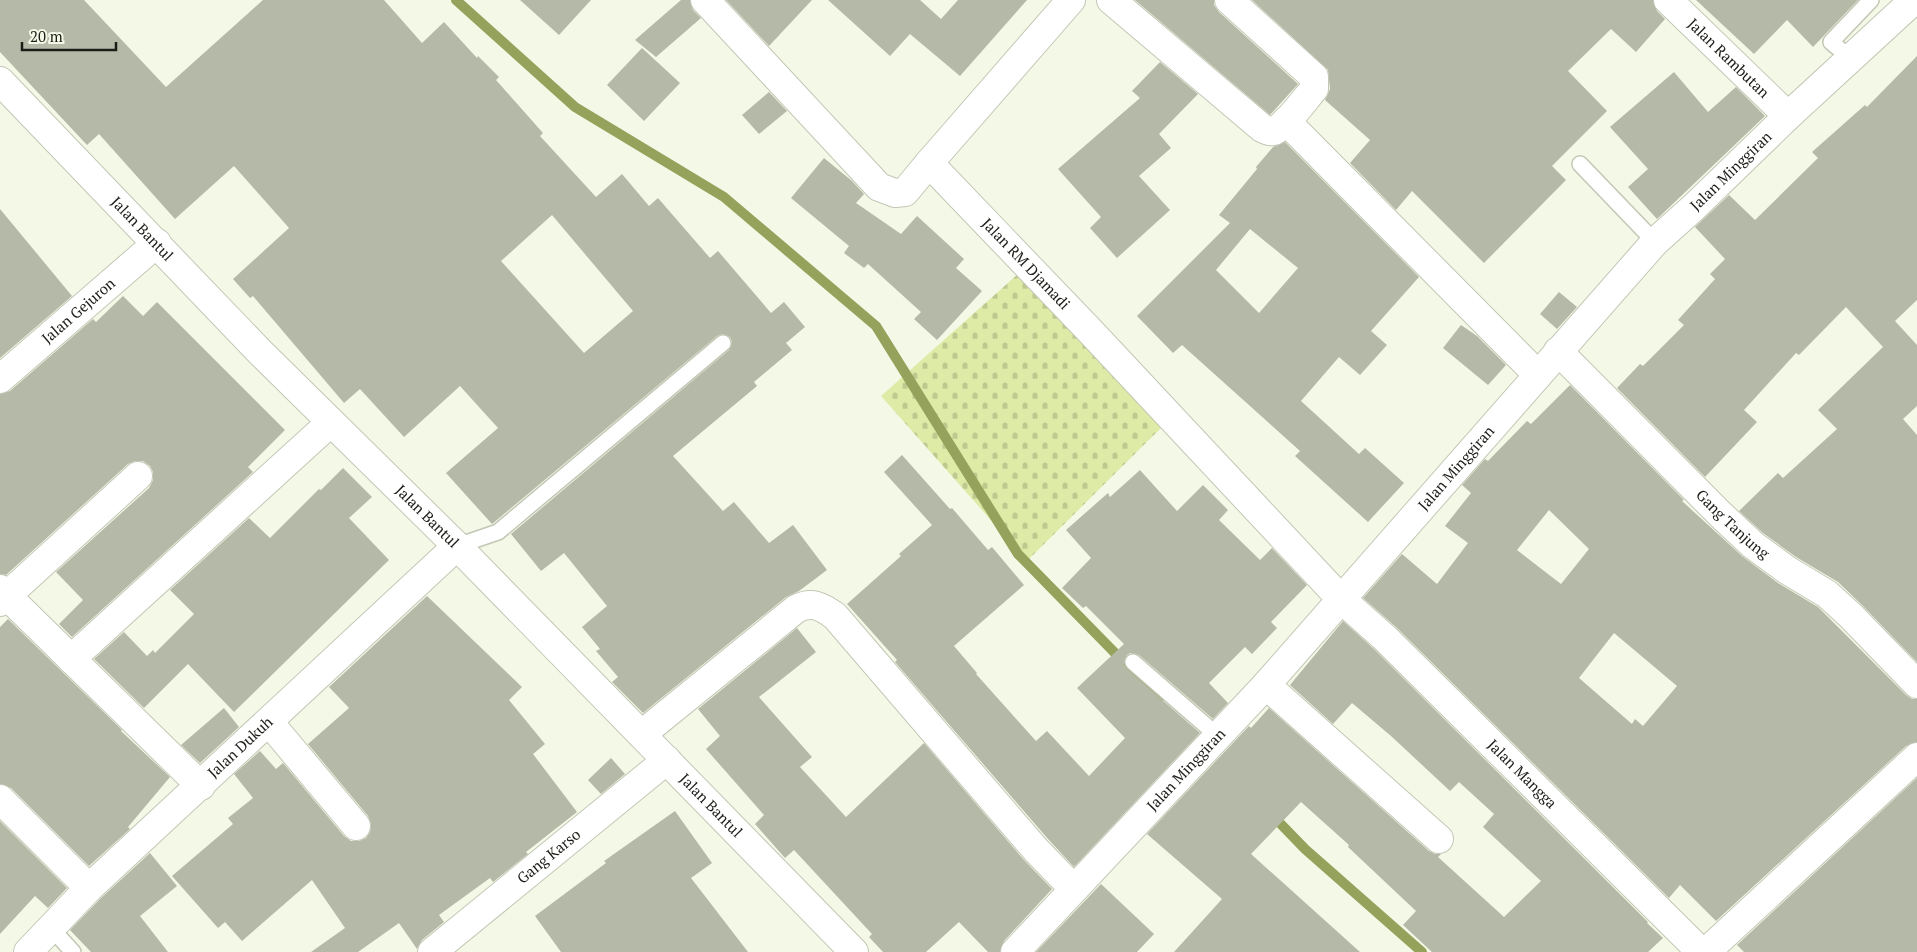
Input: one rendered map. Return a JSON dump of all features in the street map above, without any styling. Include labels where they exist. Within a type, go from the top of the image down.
[{"type":"street","points":[[705,0],[879,187],[896,193],[905,192],[1071,0]]},
{"type":"street","points":[[1111,0],[1262,128],[1274,131],[1286,121],[1314,89],[1314,77],[1229,0]]},
{"type":"street","name":"Jalan Rambutan","points":[[1668,0],[1788,116]]},
{"type":"street","name":"Jalan Minggiran","points":[[1015,952],[1266,685],[1655,242],[1850,58],[1913,8]]},
{"type":"street","name":"Jalan Bantul","points":[[0,81],[158,243],[260,352],[457,546],[854,952]]},
{"type":"street","points":[[1286,121],[1538,375]]},
{"type":"street","name":"Jalan RM Djamadi","points":[[929,163],[1092,333],[1341,599]]},
{"type":"street","name":"Jalan Gejuron","points":[[0,379],[158,243]]},
{"type":"street","name":"Gang Tanjung","points":[[1558,351],[1754,546],[1787,570],[1827,594],[1917,684]]},
{"type":"street","points":[[71,659],[330,423]]},
{"type":"street","points":[[138,476],[2,596],[71,659],[200,786]]},
{"type":"street","name":"Jalan Dukuh","points":[[28,952],[89,888],[457,546]]},
{"type":"street","name":"Jalan Mangga","points":[[1341,599],[1385,638],[1701,952]]},
{"type":"street","points":[[642,734],[796,609],[811,604],[819,605],[835,616],[1036,850],[1074,889]]},
{"type":"street","points":[[1266,685],[1440,839]]},
{"type":"street","points":[[269,722],[356,826]]},
{"type":"street","points":[[1706,952],[1917,758]]},
{"type":"street","name":"Gang Karso","points":[[432,952],[666,760]]},
{"type":"street","points":[[0,799],[89,888]]},
{"type":"lane","points":[[1850,58],[1831,42],[1871,0]]},
{"type":"lane","points":[[1580,164],[1655,242]]},
{"type":"lane","points":[[457,546],[498,532],[723,343]]},
{"type":"lane","points":[[1133,662],[1211,745]]},
{"type":"lane","points":[[51,928],[73,952]]},
{"type":"green space","points":[[1027,266],[1172,417],[1027,561],[881,396]]},
{"type":"building","points":[[0,0],[84,0],[166,87],[263,0],[384,0],[422,43],[444,22],[477,58],[478,56],[499,77],[496,80],[543,133],[540,136],[596,197],[622,174],[649,206],[658,198],[710,258],[718,251],[771,313],[784,302],[805,327],[786,343],[792,350],[754,382],[757,386],[673,456],[723,511],[734,502],[769,543],[793,525],[827,570],[799,591],[786,597],[643,713],[612,682],[618,677],[596,651],[600,649],[582,627],[607,606],[564,553],[541,571],[511,534],[729,350],[732,342],[730,337],[722,334],[717,336],[492,524],[446,473],[498,428],[460,386],[404,437],[360,389],[344,403],[253,296],[250,298],[233,279],[289,228],[234,166],[175,219],[99,134],[87,145],[0,52]],"holes":[[[552,215],[633,311],[584,353],[501,261]]]},
{"type":"building","points":[[520,0],[591,0],[559,35]]},
{"type":"building","points":[[681,0],[690,0],[693,10],[701,18],[656,57],[635,40]]},
{"type":"building","points":[[726,0],[812,0],[769,46]]},
{"type":"building","points":[[828,0],[920,0],[941,19],[958,0],[1027,0],[960,76],[910,34],[890,56]]},
{"type":"building","points":[[1135,0],[1214,0],[1214,5],[1219,12],[1298,84],[1270,115]]},
{"type":"building","points":[[1252,0],[1653,0],[1657,11],[1665,19],[1636,52],[1611,29],[1568,71],[1607,111],[1552,166],[1566,180],[1484,263],[1412,191],[1396,210],[1350,163],[1370,140],[1325,100],[1330,89],[1328,70]]},
{"type":"building","points":[[1696,0],[1858,0],[1813,47],[1787,20],[1754,54]]},
{"type":"building","points":[[642,48],[680,83],[644,121],[607,85]]},
{"type":"building","points":[[1917,56],[1917,300],[1895,321],[1917,345],[1917,406],[1903,419],[1917,435],[1917,662],[1838,582],[1796,557],[1763,533],[1739,511],[1778,473],[1783,478],[1837,429],[1818,410],[1883,347],[1846,307],[1799,355],[1796,353],[1744,410],[1757,422],[1705,477],[1617,388],[1640,364],[1643,366],[1684,325],[1678,320],[1715,279],[1710,274],[1725,259],[1695,227],[1729,195],[1755,220],[1818,158],[1812,152],[1865,105],[1867,107]]},
{"type":"building","points":[[1160,62],[1198,94],[1159,134],[1171,148],[1139,176],[1170,210],[1117,258],[1090,228],[1101,217],[1058,169],[1140,98],[1132,91]]},
{"type":"building","points":[[1674,72],[1708,112],[1736,87],[1765,116],[1657,219],[1628,187],[1648,169],[1610,127]]},
{"type":"building","points":[[769,92],[787,111],[759,134],[742,115]]},
{"type":"building","points":[[1285,142],[1419,277],[1371,331],[1387,345],[1360,375],[1339,357],[1301,401],[1359,454],[1365,448],[1404,483],[1368,522],[1295,456],[1300,451],[1182,345],[1173,353],[1137,316],[1230,223],[1219,215],[1273,147]],"holes":[[[1250,229],[1298,268],[1259,313],[1216,270]]]},
{"type":"building","points":[[824,158],[852,181],[864,194],[856,203],[901,234],[917,216],[964,259],[956,268],[982,291],[937,340],[914,319],[921,312],[868,264],[864,268],[844,253],[849,246],[791,198]]},
{"type":"building","points":[[0,209],[72,296],[0,358]]},
{"type":"building","points":[[1559,292],[1577,307],[1557,329],[1540,314]]},
{"type":"building","points":[[123,296],[143,316],[157,302],[285,430],[248,467],[253,472],[72,637],[59,624],[83,600],[56,572],[149,488],[153,480],[153,472],[150,466],[143,461],[135,461],[128,464],[6,575],[0,574],[0,394],[10,391],[93,319],[96,322]]},
{"type":"building","points":[[1461,325],[1477,336],[1506,365],[1488,385],[1443,348]]},
{"type":"building","points":[[1570,385],[1684,500],[1682,501],[1742,556],[1778,583],[1818,607],[1906,695],[1912,699],[1917,699],[1917,742],[1906,746],[1716,921],[1680,885],[1669,898],[1396,627],[1363,598],[1402,554],[1437,584],[1468,543],[1445,526],[1471,493],[1462,485],[1485,459],[1488,461],[1527,421],[1531,424]],"holes":[[[1549,510],[1589,549],[1561,584],[1517,550]],[[1614,633],[1677,686],[1643,726],[1635,719],[1632,724],[1579,678]]]},
{"type":"building","points":[[902,455],[988,550],[992,547],[1024,585],[954,646],[976,674],[1036,741],[1047,731],[1089,776],[1125,738],[1077,688],[1124,644],[1086,606],[1083,608],[1062,588],[1091,558],[1066,530],[1108,493],[1110,497],[1140,470],[1177,511],[1203,485],[1228,510],[1219,520],[1260,560],[1272,548],[1307,585],[1271,622],[1277,628],[1252,654],[1245,647],[1209,683],[1228,703],[1213,719],[1139,655],[1130,653],[1126,656],[1124,665],[1127,669],[1200,733],[1074,867],[895,662],[897,660],[847,604],[901,556],[899,554],[932,525],[884,472]]},
{"type":"building","points":[[343,468],[372,497],[349,518],[389,560],[234,712],[188,664],[144,708],[94,659],[124,632],[147,656],[153,650],[155,653],[194,614],[170,590],[249,518],[270,538]]},
{"type":"building","points":[[427,596],[522,687],[509,700],[545,744],[533,754],[577,812],[526,852],[528,854],[493,882],[490,878],[439,915],[444,922],[422,940],[417,949],[399,923],[358,952],[311,952],[345,928],[312,880],[242,941],[225,922],[218,928],[172,876],[233,824],[228,818],[253,798],[234,774],[260,751],[276,769],[283,763],[344,836],[351,841],[359,841],[366,838],[370,832],[371,824],[368,816],[308,744],[349,708],[329,687]]},
{"type":"building","points":[[8,619],[170,777],[128,827],[130,829],[89,866],[11,788],[0,784],[0,627]]},
{"type":"building","points":[[1343,621],[1374,649],[1663,938],[1648,952],[1432,952],[1403,925],[1416,911],[1348,847],[1349,845],[1301,802],[1251,854],[1360,952],[1174,952],[1222,899],[1147,834],[1249,726],[1251,728],[1269,708],[1429,851],[1441,854],[1438,857],[1504,917],[1541,881],[1483,827],[1494,814],[1459,782],[1450,791],[1391,736],[1352,703],[1333,724],[1290,685]]},
{"type":"building","points":[[797,628],[816,652],[759,697],[812,757],[800,767],[846,817],[924,743],[1024,860],[1052,889],[1004,941],[1000,952],[988,952],[959,922],[926,952],[883,952],[869,937],[872,934],[794,850],[785,858],[755,824],[764,815],[706,749],[720,736],[698,709]]},
{"type":"building","points":[[224,708],[239,727],[200,763],[181,745]]},
{"type":"building","points":[[611,758],[625,774],[601,794],[588,780]]},
{"type":"building","points":[[1917,778],[1917,952],[1744,952],[1737,945]]},
{"type":"building","points":[[675,811],[712,863],[691,878],[748,952],[561,952],[535,916],[606,863],[604,861]]},
{"type":"building","points":[[0,821],[67,888],[48,908],[35,896],[0,934]]},
{"type":"building","points":[[150,853],[177,886],[140,916],[168,952],[91,952],[70,930],[100,899]]},
{"type":"building","points":[[1101,884],[1154,934],[1137,952],[1036,952]]},
{"type":"waterway","points":[[456,0],[575,107],[724,197],[876,326],[1018,554],[1159,698]]},
{"type":"waterway","points":[[1272,815],[1305,849],[1422,952]]}]
